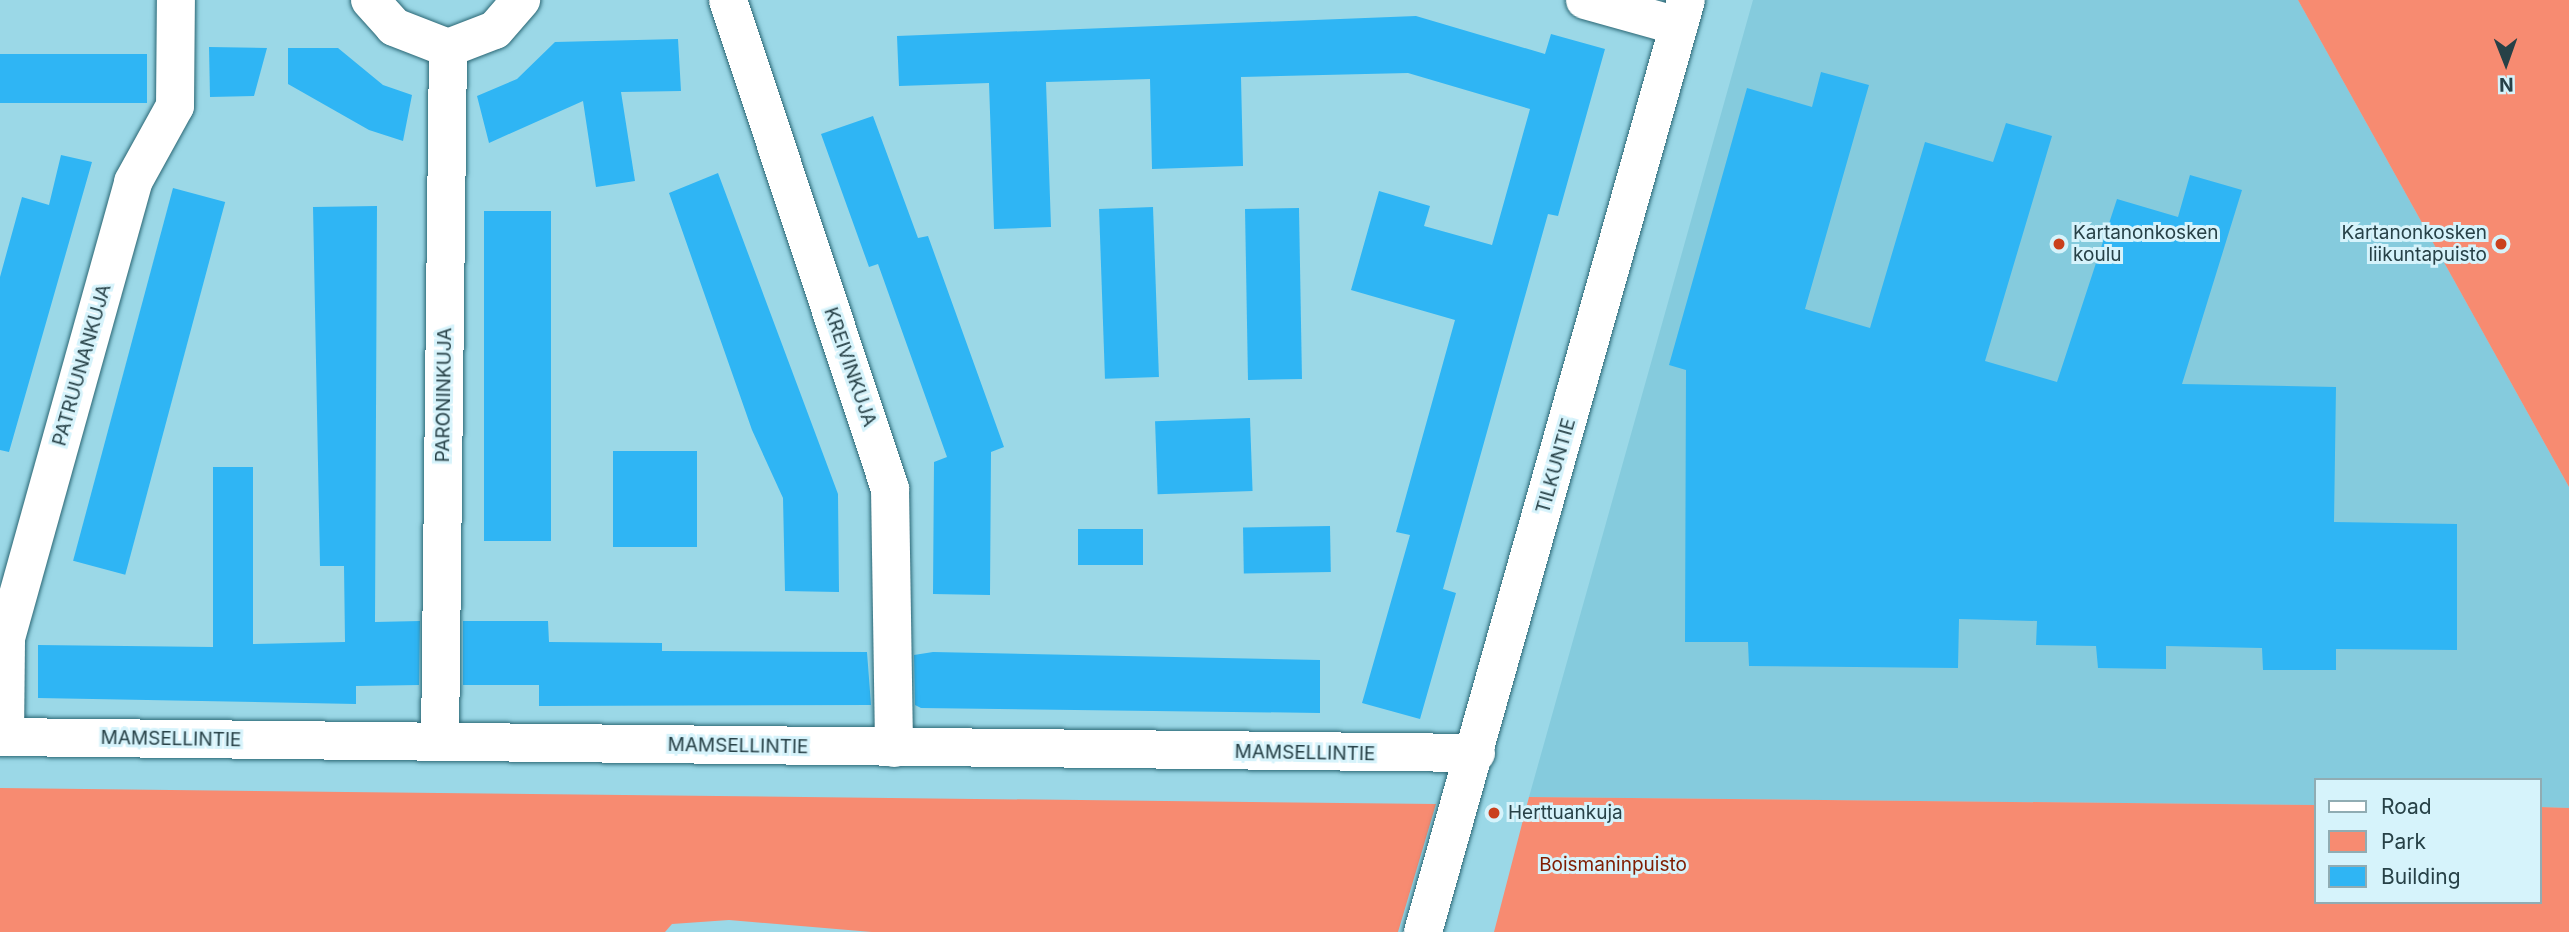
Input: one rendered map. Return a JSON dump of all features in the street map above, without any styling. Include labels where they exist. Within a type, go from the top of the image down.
[{"type":"street","name":"PATRUUNANKUJA","points":[[2,737],[6,638],[133,182],[175,106],[176,0]]},
{"type":"street","points":[[370,0],[394,27],[448,48],[495,30],[521,0]]},
{"type":"street","name":"KREIVINKUJA","points":[[727,0],[890,489],[894,748]]},
{"type":"street","points":[[1585,0],[1682,13]]},
{"type":"street","name":"TILKUNTIE","points":[[1423,932],[1476,753],[1682,13]]},
{"type":"street","name":"PARONINKUJA","points":[[440,742],[448,48]]},
{"type":"street","name":"MAMSELLINTIE","points":[[2,737],[1476,753]]},
{"type":"shaded area","name":"Kartanonkosken koulu","points":[[1753,0],[2298,0],[2569,487],[2569,808],[2541,807],[2541,778],[2314,778],[2314,805],[1529,797]]},
{"type":"green space","name":"Kartanonkosken liikuntapuisto","points":[[2298,0],[2569,0],[2569,487]]},
{"type":"green space","points":[[0,788],[1436,804],[1398,932],[872,932],[729,920],[672,924],[665,932],[0,932]]},
{"type":"green space","name":"Boismaninpuisto","points":[[1529,797],[2314,805],[2314,904],[2541,904],[2541,807],[2569,808],[2569,932],[1494,932]]},
{"type":"building","points":[[1416,16],[1545,54],[1551,34],[1605,49],[1558,216],[1548,214],[1443,589],[1456,593],[1420,719],[1362,703],[1410,535],[1396,532],[1455,320],[1351,290],[1379,191],[1430,206],[1424,226],[1492,245],[1530,109],[1408,73],[1241,77],[1243,166],[1152,169],[1150,79],[1046,82],[1051,227],[994,229],[989,83],[899,86],[897,36]]},
{"type":"building","points":[[678,39],[681,91],[621,92],[635,181],[596,187],[583,101],[489,143],[477,96],[517,79],[555,42]]},
{"type":"building","points":[[209,47],[267,48],[254,96],[210,97]]},
{"type":"building","points":[[288,48],[338,48],[383,85],[412,95],[403,141],[369,130],[288,84]]},
{"type":"building","points":[[0,54],[147,54],[147,103],[0,103]]},
{"type":"building","points":[[1821,72],[1869,85],[1805,309],[1870,328],[1925,142],[1993,162],[2006,123],[2052,136],[1985,361],[2057,382],[2117,199],[2178,217],[2190,175],[2242,190],[2182,384],[2336,387],[2334,522],[2457,524],[2457,650],[2336,649],[2336,670],[2263,670],[2262,648],[2166,646],[2166,669],[2098,668],[2096,646],[2036,645],[2037,621],[1959,619],[1958,668],[1749,666],[1748,642],[1685,642],[1686,370],[1669,365],[1747,88],[1812,107]]},
{"type":"building","points":[[873,116],[918,238],[928,236],[1004,447],[991,452],[990,595],[933,594],[934,462],[947,457],[878,264],[869,267],[821,134]]},
{"type":"building","points":[[61,155],[92,162],[9,452],[0,450],[0,277],[22,197],[49,205]]},
{"type":"building","points":[[718,173],[838,494],[839,592],[785,591],[783,498],[752,430],[669,193]]},
{"type":"building","points":[[173,188],[225,202],[125,575],[73,561]]},
{"type":"building","points":[[377,206],[375,622],[420,621],[419,685],[356,686],[356,704],[38,698],[38,645],[213,647],[213,467],[253,467],[253,644],[345,642],[344,566],[320,566],[313,207]]},
{"type":"building","points":[[1153,207],[1159,377],[1105,379],[1099,209]]},
{"type":"building","points":[[1299,208],[1302,379],[1248,380],[1245,209]]},
{"type":"building","points":[[484,211],[551,211],[551,541],[484,541]]},
{"type":"building","points":[[1250,418],[1253,491],[1158,494],[1155,421]]},
{"type":"building","points":[[613,451],[697,451],[697,547],[613,547]]},
{"type":"building","points":[[1330,526],[1331,572],[1244,574],[1243,528]]},
{"type":"building","points":[[1078,529],[1143,529],[1143,565],[1078,565]]},
{"type":"building","points":[[463,621],[548,621],[549,642],[662,643],[662,651],[867,652],[871,705],[539,706],[539,685],[463,685]]},
{"type":"building","points":[[933,652],[1320,660],[1320,713],[921,708],[915,705],[914,655]]},
{"type":"place","name":"Kartanonkosken koulu","points":[[2059,244]]},
{"type":"place","name":"Kartanonkosken liikuntapuisto","points":[[2501,244]]},
{"type":"place","name":"Herttuankuja","points":[[1494,813]]}]
